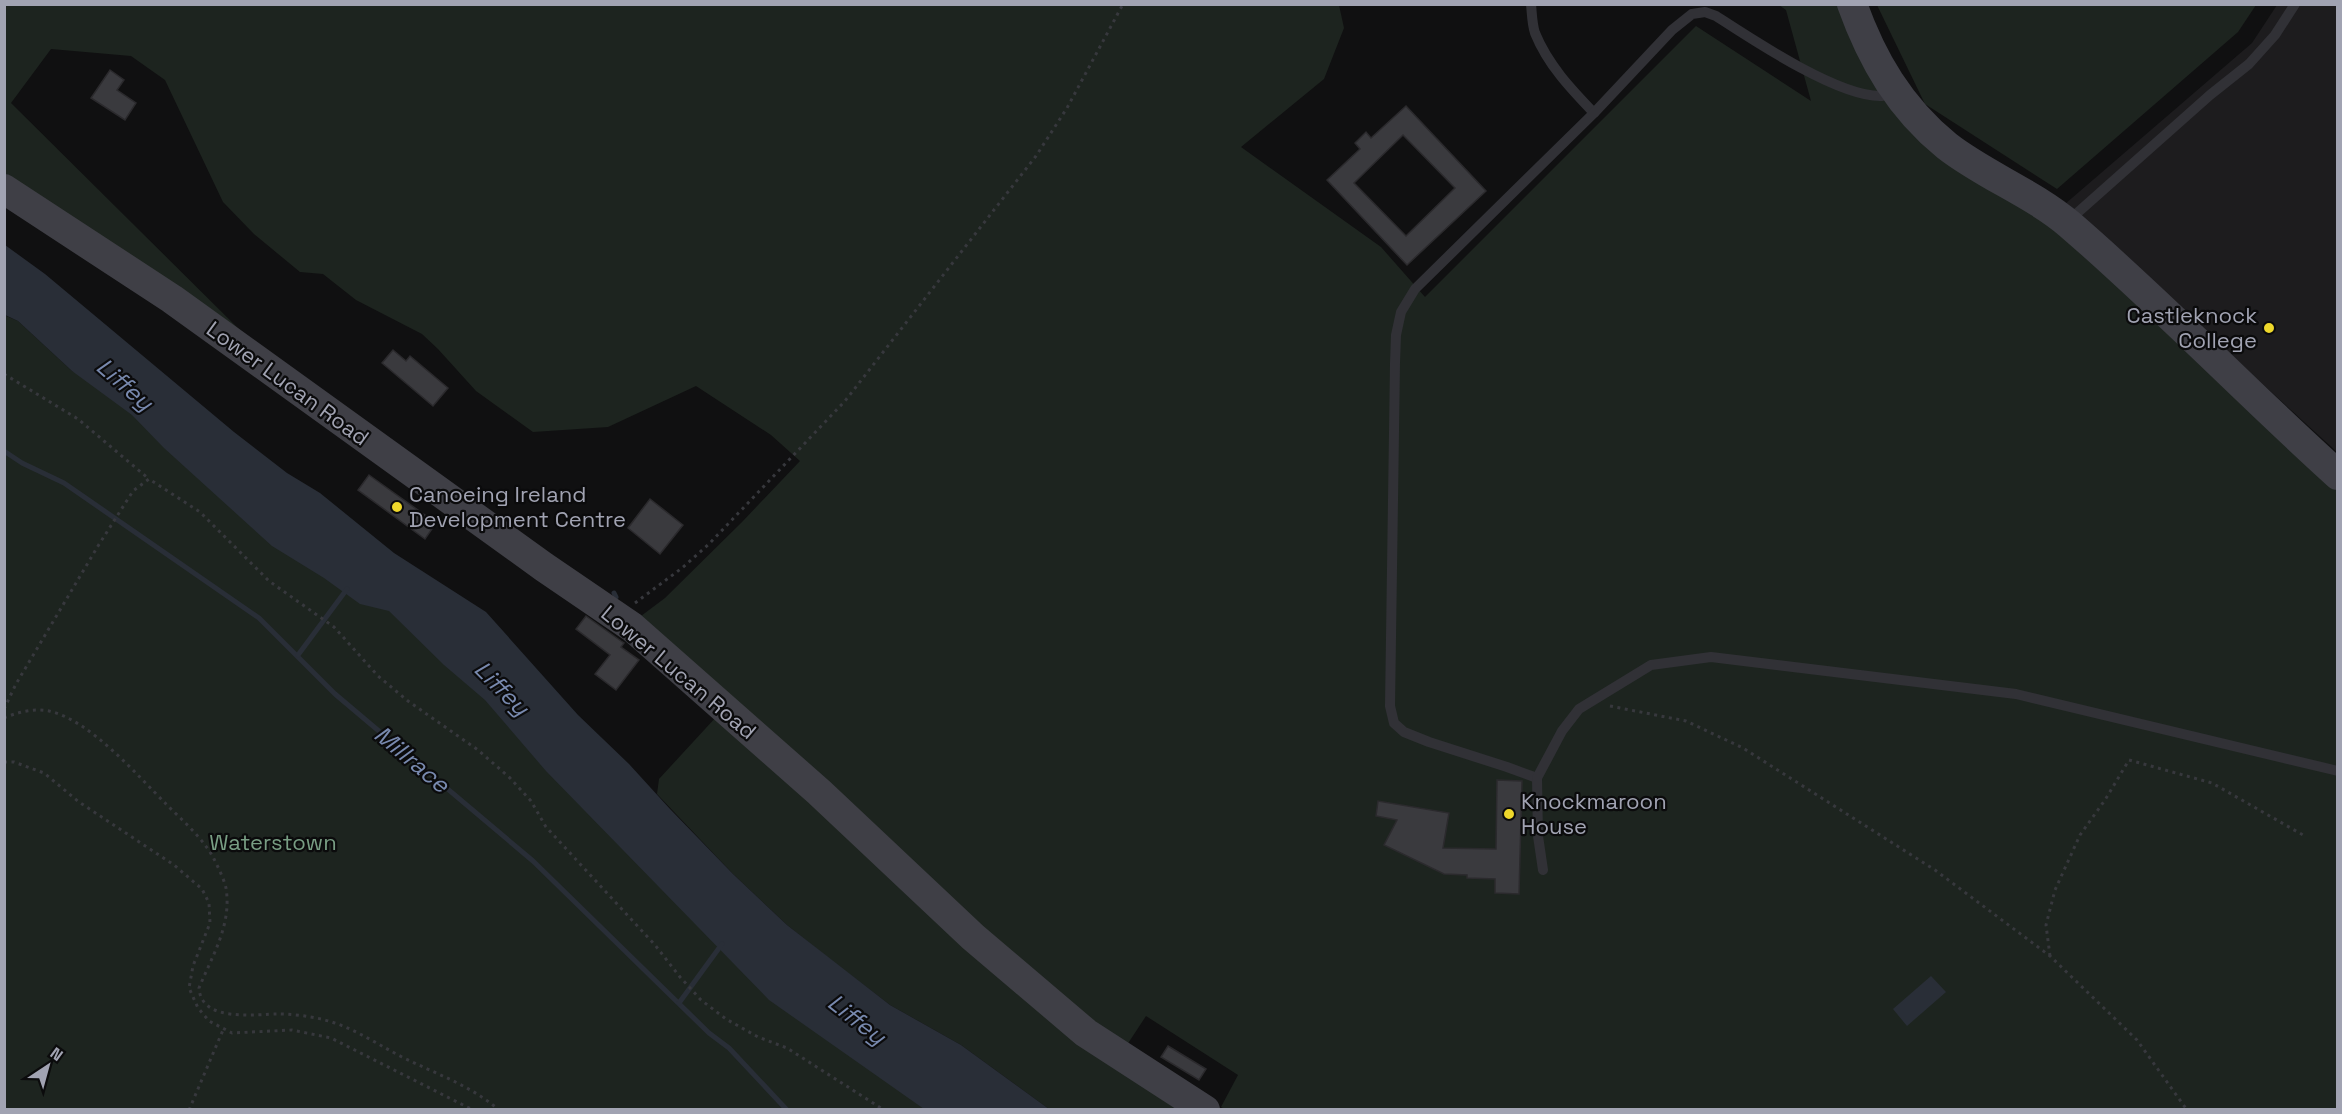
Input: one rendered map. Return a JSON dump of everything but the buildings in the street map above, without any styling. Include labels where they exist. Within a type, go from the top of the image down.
[{"type":"street","points":[[1852,4],[1864,36],[1887,81],[1914,114],[1947,146],[2067,222],[2172,317],[2272,416],[2337,476]]},
{"type":"street","name":"Lower Lucan Road","points":[[4,189],[172,299],[544,567],[632,627],[819,792],[973,937],[1086,1033],[1205,1110]]},
{"type":"lane","points":[[1531,4],[1534,31],[1545,54],[1564,82],[1594,114]]},
{"type":"lane","points":[[2067,222],[2210,95],[2249,64],[2275,35],[2295,4]]},
{"type":"lane","points":[[1537,778],[1507,766],[1429,742],[1404,732],[1394,723],[1390,706],[1396,335],[1401,312],[1415,289],[1594,114],[1672,30],[1692,14],[1706,8],[1782,58],[1842,86],[1869,95],[1882,96],[1895,91]]},
{"type":"lane","points":[[1543,870],[1538,836],[1537,778],[1562,731],[1579,709],[1651,665],[1711,657],[2016,694],[2337,771]]},
{"type":"path","points":[[617,616],[682,568],[709,544],[845,401],[1036,156],[1067,108],[1123,4]]},
{"type":"path","points":[[4,374],[78,419],[149,479],[200,512],[269,581],[334,627],[393,688],[478,750],[510,778],[531,801],[546,827],[655,945],[701,1000],[726,1019],[758,1037],[787,1048],[884,1110]]},
{"type":"path","points":[[4,709],[16,684],[98,546],[134,491],[149,479]]},
{"type":"path","points":[[1602,693],[1611,707],[1686,721],[1743,748],[1935,870],[2050,956],[2137,1040],[2187,1110]]},
{"type":"path","points":[[4,718],[21,711],[49,711],[77,723],[117,754],[186,824],[213,857],[226,888],[226,918],[221,941],[200,988],[200,995],[215,1010],[247,1017],[281,1014],[328,1019],[352,1028],[400,1056],[463,1084],[482,1095],[499,1110]]},
{"type":"path","points":[[2050,956],[2046,924],[2055,890],[2080,835],[2129,760],[2212,783],[2303,835]]},
{"type":"path","points":[[4,762],[14,762],[44,773],[79,802],[174,865],[201,889],[209,903],[210,923],[193,966],[189,988],[192,998],[209,1021],[232,1033],[292,1030],[331,1038],[473,1110]]},
{"type":"path","points":[[192,998],[200,995]]},
{"type":"path","points":[[189,1110],[223,1030]]},
{"type":"shaded area","name":"Castleknock College","points":[[2277,5],[2337,5],[2337,452],[2065,204],[2252,43]]},
{"type":"green space","points":[[4,5],[1339,5],[1344,28],[1324,79],[1241,147],[1381,247],[1425,297],[1696,26],[1811,101],[1786,10],[1779,5],[1843,5],[1856,40],[2050,226],[2337,483],[2337,1109],[1225,1109],[1221,1107],[1238,1075],[1146,1016],[1125,1048],[1026,971],[641,616],[665,598],[800,461],[771,435],[696,386],[608,427],[533,432],[476,391],[422,334],[356,300],[323,274],[300,272],[254,234],[223,202],[165,80],[131,56],[51,49],[11,103],[254,344],[130,257],[5,174]]},
{"type":"green space","points":[[1877,5],[2256,5],[2238,32],[2057,189],[1925,104]]},
{"type":"green space","name":"Waterstown","points":[[4,315],[18,321],[72,371],[141,400],[984,1109],[5,1109]]},
{"type":"green space","points":[[717,716],[1186,1109],[1049,1109],[961,1045],[890,1005],[787,925],[733,874],[657,794],[659,779]]},
{"type":"water","name":"Liffey","points":[[5,245],[45,274],[234,432],[287,473],[320,493],[394,553],[486,612],[578,715],[629,764],[733,874],[787,925],[890,1005],[961,1045],[1049,1109],[924,1109],[769,1000],[546,771],[485,700],[444,665],[389,611],[360,604],[324,578],[272,546],[164,448],[132,415],[72,371],[18,321],[5,315]]},
{"type":"water","points":[[1931,976],[1946,992],[1907,1026],[1893,1009]]},
{"type":"waterway","name":"Millrace","points":[[4,451],[22,463],[64,483],[259,618],[335,694],[533,861],[709,1033],[729,1048],[787,1110]]},
{"type":"waterway","points":[[298,655],[347,589]]},
{"type":"waterway","points":[[614,593],[616,597]]},
{"type":"waterway","points":[[679,1003],[722,944]]},
{"type":"place","name":"Castleknock College","points":[[2269,328]]},
{"type":"place","name":"Canoeing Ireland Development Centre","points":[[397,507]]},
{"type":"place","name":"Knockmaroon House","points":[[1509,814]]}]
